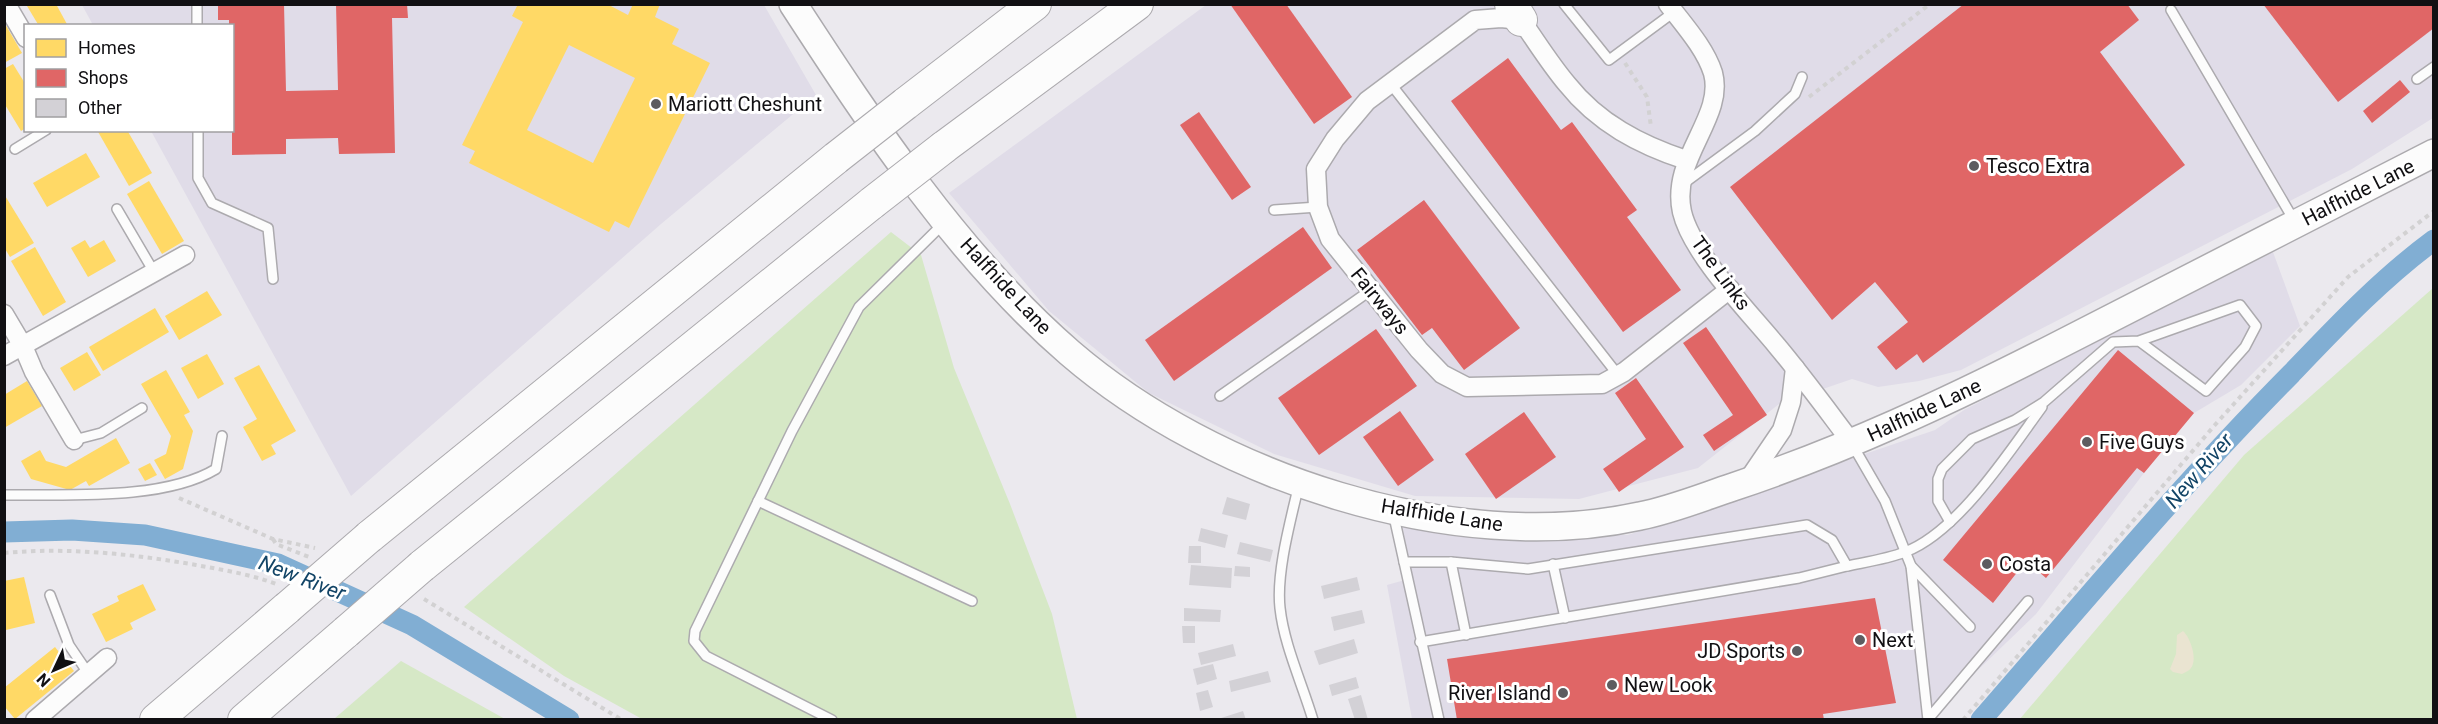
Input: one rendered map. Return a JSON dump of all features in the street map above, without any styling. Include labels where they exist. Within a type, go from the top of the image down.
[{"type":"highway","points":[[156,720],[284,596],[369,537],[836,158],[1035,4]]},
{"type":"highway","points":[[244,720],[422,566],[872,203],[1137,4]]},
{"type":"main road","name":"Halfhide Lane","points":[[793,4],[859,103],[946,220],[1010,295],[1070,354],[1150,414],[1237,458],[1337,496],[1392,510],[1492,526],[1561,526],[1640,516],[1746,483],[1852,443],[1940,406],[2433,153]]},
{"type":"street","points":[[6,4],[24,35]]},
{"type":"street","name":"The Links","points":[[1671,8],[1701,49],[1713,73],[1715,95],[1707,118],[1686,160],[1682,184],[1682,211],[1706,259],[1796,369],[1852,443]]},
{"type":"street","points":[[1516,12],[1567,85],[1602,119],[1650,148],[1686,160]]},
{"type":"street","name":"Fairways","points":[[1516,12],[1501,18],[1475,20],[1390,83],[1360,109],[1335,138],[1316,170],[1318,207],[1330,239],[1419,350],[1442,374],[1467,387],[1602,384],[1618,375],[1730,289]]},
{"type":"street","points":[[4,356],[185,255]]},
{"type":"street","points":[[4,314],[23,346],[34,372],[74,440]]},
{"type":"street","points":[[1746,483],[1782,430],[1791,402],[1796,369]]},
{"type":"street","points":[[35,720],[107,658]]},
{"type":"lane","points":[[196,4],[197,24]]},
{"type":"lane","points":[[1564,4],[1609,60],[1671,8]]},
{"type":"lane","points":[[2171,10],[2296,224]]},
{"type":"lane","points":[[2417,79],[2433,67]]},
{"type":"lane","points":[[1682,184],[1755,131],[1795,94],[1802,77]]},
{"type":"lane","points":[[1390,83],[1618,375]]},
{"type":"lane","points":[[15,149],[43,132]]},
{"type":"lane","points":[[198,132],[198,178],[212,203],[268,228],[273,279]]},
{"type":"lane","points":[[1274,210],[1318,207]]},
{"type":"lane","points":[[117,209],[154,272]]},
{"type":"lane","points":[[832,720],[706,656],[694,641],[699,619],[859,307],[946,220]]},
{"type":"lane","points":[[1220,396],[1371,290]]},
{"type":"lane","points":[[1950,522],[1938,501],[1938,479],[1942,469],[1972,439],[2015,420],[2044,402],[2113,342],[2139,341],[2240,305],[2256,326],[2245,347],[2206,391],[2139,341]]},
{"type":"lane","points":[[1420,642],[1799,578],[1905,552],[1938,534],[1950,522],[1993,472],[2044,402]]},
{"type":"lane","points":[[74,440],[101,433],[142,408]]},
{"type":"lane","points":[[4,495],[84,495],[156,488],[198,480],[216,469],[222,436]]},
{"type":"lane","points":[[1852,443],[1885,501],[1911,566],[1929,719]]},
{"type":"lane","points":[[1299,481],[1286,542],[1280,605],[1282,623],[1312,720]]},
{"type":"lane","points":[[758,501],[972,601]]},
{"type":"lane","points":[[1392,510],[1439,720]]},
{"type":"lane","points":[[1404,562],[1451,562],[1528,569],[1807,525],[1832,540],[1847,567]]},
{"type":"lane","points":[[1451,562],[1466,635]]},
{"type":"lane","points":[[1554,564],[1564,618]]},
{"type":"lane","points":[[1911,566],[1970,627]]},
{"type":"lane","points":[[50,595],[69,645],[88,673]]},
{"type":"lane","points":[[1929,719],[2028,601]]},
{"type":"path","points":[[1808,98],[1930,4]]},
{"type":"path","points":[[1619,53],[1647,97],[1652,117],[1650,148]]},
{"type":"path","points":[[1963,720],[2207,435],[2348,277],[2433,211]]},
{"type":"path","points":[[156,488],[273,539],[315,548]]},
{"type":"path","points":[[273,539],[276,544],[312,558]]},
{"type":"path","points":[[4,553],[32,551],[136,555],[255,576],[284,596]]},
{"type":"path","points":[[424,599],[622,720]]},
{"type":"shaded area","points":[[82,5],[764,5],[816,95],[661,224],[351,496],[152,132],[234,132],[234,24],[92,24]]},
{"type":"shaded area","points":[[1206,5],[2433,5],[2433,118],[2352,169],[1961,370],[1919,381],[1878,387],[1852,379],[1779,404],[1698,468],[1579,499],[1415,496],[1274,454],[1149,393],[1049,311],[949,193]]},
{"type":"shaded area","points":[[2273,252],[2300,326],[2241,385],[2194,413],[2144,473],[2036,614],[1927,719],[1412,719],[1387,585],[1412,578],[1403,528],[1628,535],[1935,430],[1964,410]]},
{"type":"green space","points":[[891,232],[921,255],[954,368],[1052,614],[1077,719],[642,719],[564,676],[464,607]]},
{"type":"green space","points":[[2433,288],[2433,719],[2019,720],[2244,455]]},
{"type":"green space","points":[[401,661],[505,719],[334,719]]},
{"type":"sand","points":[[2183,631],[2190,643],[2194,659],[2191,668],[2182,674],[2170,669],[2176,654],[2177,635]]},
{"type":"building: Homes","points":[[56,4],[67,24],[38,24],[27,6]]},
{"type":"building: Homes","name":"Mariott Cheshunt","points":[[518,4],[607,4],[628,15],[633,4],[660,4],[655,17],[679,29],[672,44],[710,63],[629,228],[615,221],[609,232],[469,163],[475,151],[462,145],[523,22],[512,16]],"holes":[[[569,45],[635,78],[593,163],[527,130]]]},
{"type":"building: Homes","points":[[4,22],[22,53],[4,63]]},
{"type":"building: Homes","points":[[13,64],[24,82],[24,129],[21,131],[4,103],[4,69]]},
{"type":"building: Homes","points":[[98,132],[128,132],[152,173],[129,186]]},
{"type":"building: Homes","points":[[86,153],[100,177],[47,207],[33,183]]},
{"type":"building: Homes","points":[[149,181],[184,241],[162,254],[127,194]]},
{"type":"building: Homes","points":[[4,194],[34,243],[10,257],[4,247]]},
{"type":"building: Homes","points":[[85,240],[90,248],[104,240],[116,261],[88,277],[71,248]]},
{"type":"building: Homes","points":[[35,247],[66,302],[43,316],[11,261]]},
{"type":"building: Homes","points":[[207,291],[222,315],[179,340],[165,316]]},
{"type":"building: Homes","points":[[155,308],[169,332],[103,371],[89,347]]},
{"type":"building: Homes","points":[[87,352],[101,375],[74,391],[60,368]]},
{"type":"building: Homes","points":[[207,354],[224,384],[198,399],[181,368]]},
{"type":"building: Homes","points":[[259,365],[296,431],[271,445],[276,454],[262,461],[243,427],[257,419],[234,378]]},
{"type":"building: Homes","points":[[166,370],[190,412],[184,415],[193,431],[183,469],[165,479],[154,460],[166,454],[171,436],[141,384]]},
{"type":"building: Homes","points":[[27,381],[42,406],[4,428],[4,395]]},
{"type":"building: Homes","points":[[116,438],[130,463],[89,486],[86,481],[70,490],[31,479],[21,461],[40,450],[46,461],[66,467]]},
{"type":"building: Homes","points":[[150,463],[157,475],[145,481],[138,469]]},
{"type":"building: Homes","points":[[24,577],[35,623],[6,630],[4,581]]},
{"type":"building: Homes","points":[[143,584],[156,610],[130,623],[133,629],[106,642],[92,614],[119,601],[117,596]]},
{"type":"building: Homes","points":[[55,647],[74,671],[15,719],[4,706],[4,688]]},
{"type":"building: Shops","points":[[218,4],[284,4],[286,91],[338,90],[336,4],[407,4],[408,18],[392,18],[395,153],[339,154],[338,138],[286,139],[286,154],[232,155],[234,24],[229,24],[229,20],[218,20]]},
{"type":"building: Shops","points":[[1230,4],[1286,4],[1352,97],[1314,124]]},
{"type":"building: Shops","points":[[1964,4],[2127,4],[2139,20],[2100,52],[2185,165],[1923,363],[1917,354],[1896,370],[1877,347],[1908,322],[1875,282],[1832,320],[1730,187]]},
{"type":"building: Shops","points":[[2263,4],[2434,4],[2434,28],[2338,102]]},
{"type":"building: Shops","points":[[1508,58],[1561,130],[1572,122],[1637,210],[1627,217],[1681,290],[1623,332],[1451,101]]},
{"type":"building: Shops","points":[[2400,80],[2410,92],[2372,123],[2363,111]]},
{"type":"building: Shops","points":[[1199,112],[1251,187],[1232,200],[1180,125]]},
{"type":"building: Shops","points":[[1424,200],[1520,328],[1464,370],[1432,328],[1422,335],[1357,250]]},
{"type":"building: Shops","points":[[1303,227],[1332,268],[1174,381],[1145,340]]},
{"type":"building: Shops","points":[[1706,327],[1767,415],[1714,451],[1703,435],[1733,415],[1683,343]]},
{"type":"building: Shops","points":[[1376,329],[1417,386],[1319,455],[1278,398]]},
{"type":"building: Shops","points":[[2118,350],[2194,413],[2144,473],[2137,468],[2046,578],[2026,561],[1993,603],[1943,560]]},
{"type":"building: Shops","points":[[1636,378],[1684,447],[1619,492],[1603,469],[1646,439],[1615,393]]},
{"type":"building: Shops","points":[[1400,411],[1434,460],[1398,486],[1363,437]]},
{"type":"building: Shops","points":[[1524,412],[1556,457],[1496,499],[1465,454]]},
{"type":"building: Shops","points":[[1875,598],[1896,703],[1823,714],[1824,720],[1457,720],[1447,659]]},
{"type":"building: Other","points":[[1227,497],[1250,504],[1246,520],[1222,514]]},
{"type":"building: Other","points":[[1201,528],[1228,535],[1225,548],[1198,541]]},
{"type":"building: Other","points":[[1240,542],[1273,550],[1270,562],[1237,554]]},
{"type":"building: Other","points":[[1189,546],[1201,546],[1201,563],[1188,563]]},
{"type":"building: Other","points":[[1191,565],[1232,568],[1231,588],[1189,585]]},
{"type":"building: Other","points":[[1235,566],[1250,567],[1250,577],[1234,576]]},
{"type":"building: Other","points":[[1357,577],[1360,590],[1324,599],[1321,586]]},
{"type":"building: Other","points":[[1184,608],[1221,610],[1220,622],[1184,621]]},
{"type":"building: Other","points":[[1362,610],[1365,623],[1334,631],[1331,617]]},
{"type":"building: Other","points":[[1182,626],[1195,626],[1195,643],[1183,643]]},
{"type":"building: Other","points":[[1354,639],[1358,653],[1319,665],[1314,651]]},
{"type":"building: Other","points":[[1233,644],[1236,656],[1201,665],[1198,653]]},
{"type":"building: Other","points":[[1213,664],[1217,679],[1197,685],[1193,669]]},
{"type":"building: Other","points":[[1268,671],[1271,682],[1231,692],[1229,681]]},
{"type":"building: Other","points":[[1356,677],[1359,688],[1332,696],[1329,685]]},
{"type":"building: Other","points":[[1208,690],[1213,707],[1200,711],[1196,693]]},
{"type":"building: Other","points":[[1361,695],[1368,720],[1355,720],[1348,699]]},
{"type":"building: Other","points":[[1243,711],[1246,720],[1218,720],[1218,719]]},
{"type":"waterway","name":"New River","points":[[1981,720],[2133,544],[2211,458],[2359,304],[2434,240]]},
{"type":"waterway","name":"New River","points":[[4,532],[72,530],[145,535],[278,564],[412,625],[569,720]]},
{"type":"place","name":"Mariott Cheshunt","points":[[656,104]]},
{"type":"place","name":"Tesco Extra","points":[[1974,166]]},
{"type":"place","name":"Five Guys","points":[[2087,442]]},
{"type":"place","name":"Costa","points":[[1987,564]]},
{"type":"place","name":"Next","points":[[1860,640]]},
{"type":"place","name":"JD Sports","points":[[1797,651]]},
{"type":"place","name":"New Look","points":[[1612,685]]},
{"type":"place","name":"River Island","points":[[1563,693]]}]
